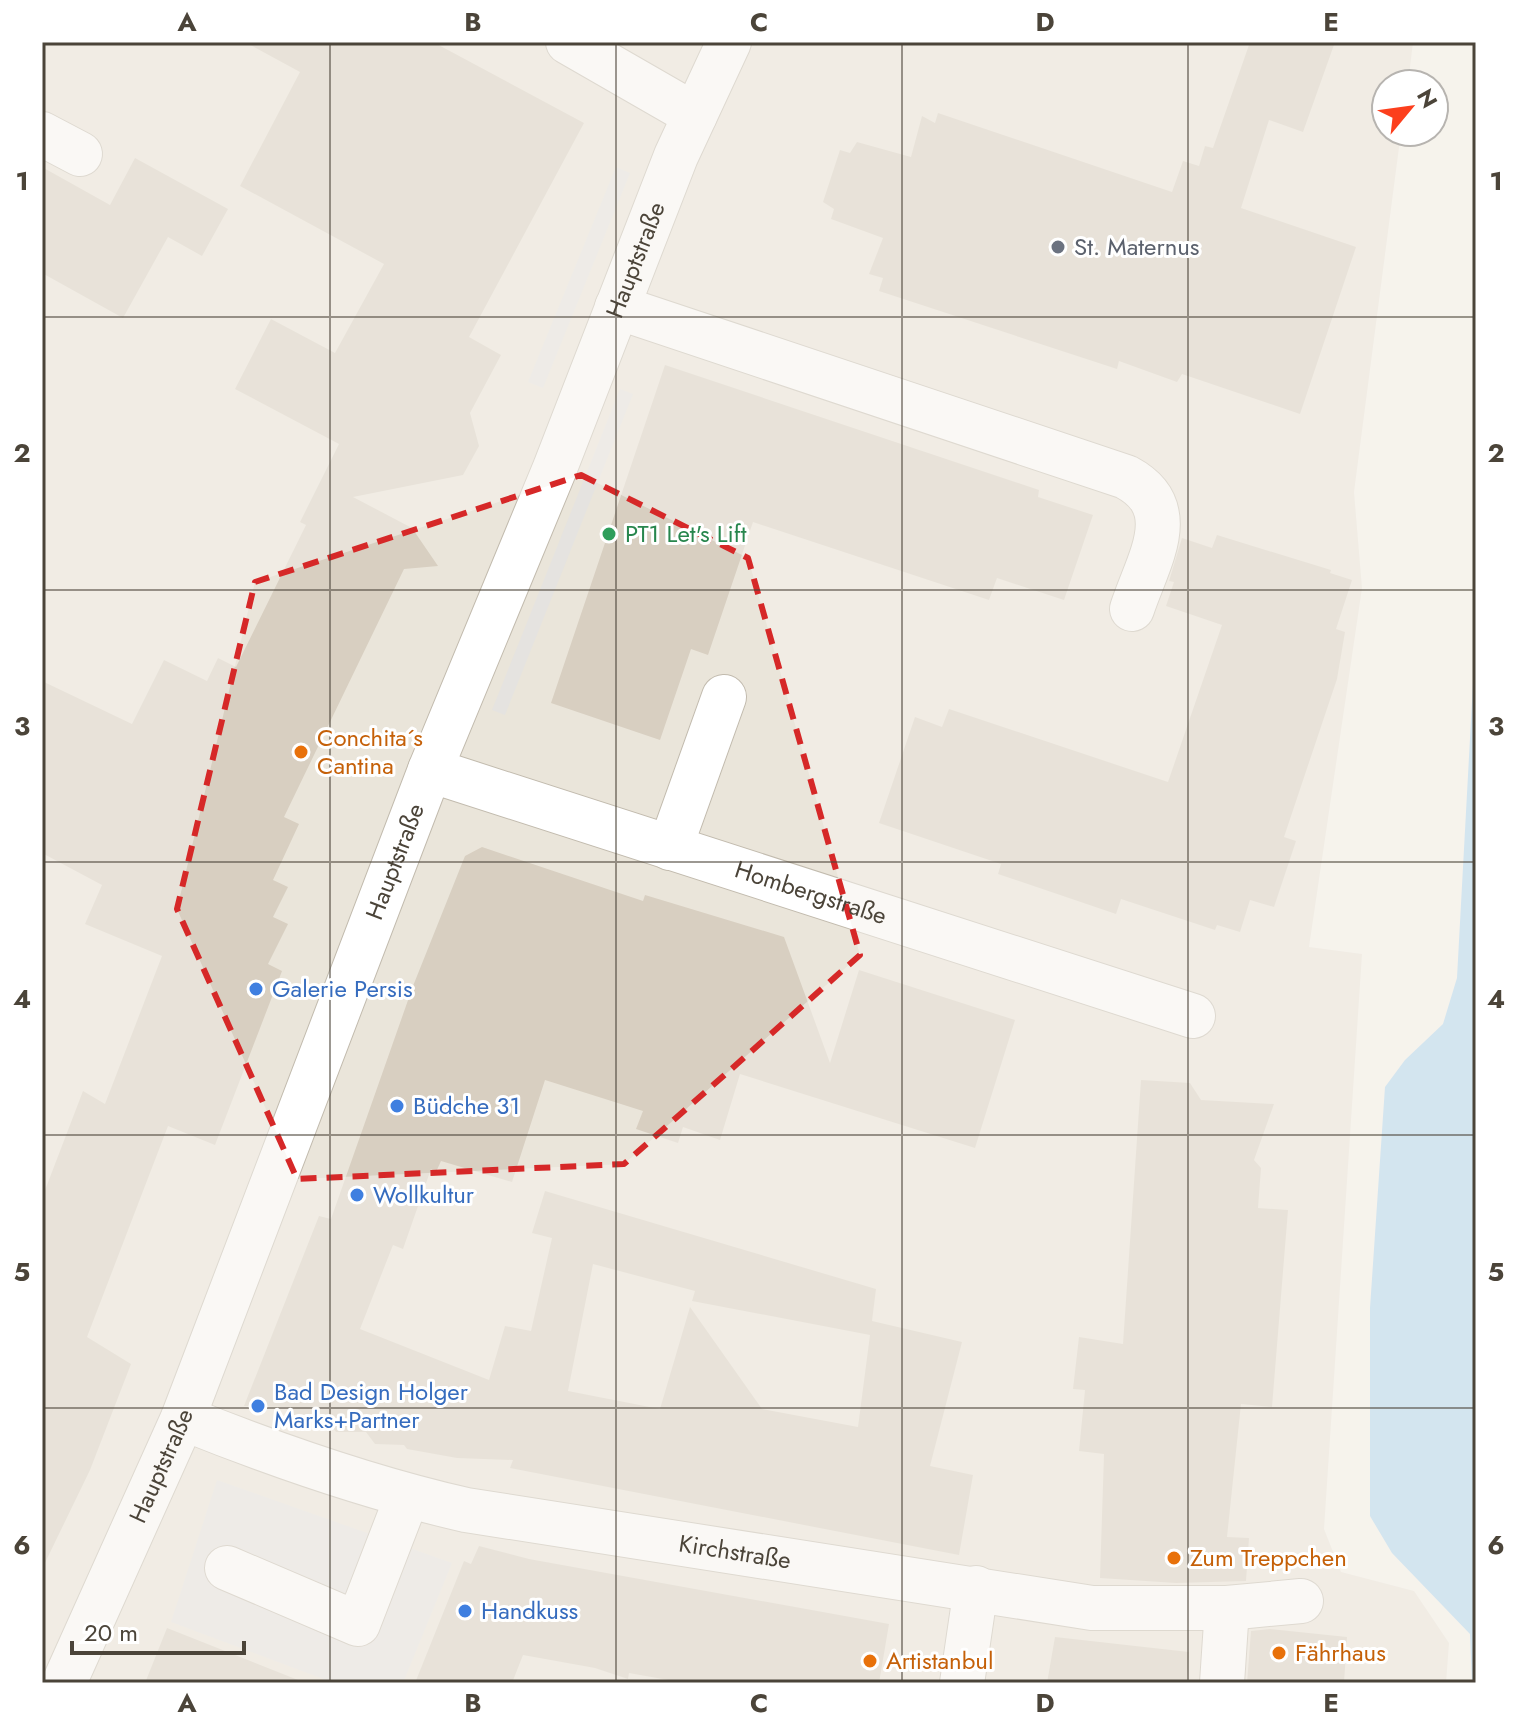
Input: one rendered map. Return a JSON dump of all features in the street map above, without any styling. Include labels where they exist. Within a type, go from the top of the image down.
[{"type":"street","points":[[568,42],[695,115]]},
{"type":"street","name":"Hauptstraße","points":[[64,1683],[183,1418],[430,770],[695,115],[729,42]]},
{"type":"street","points":[[42,134],[80,154]]},
{"type":"street","points":[[617,307],[1126,477],[1150,494],[1161,522],[1132,609]]},
{"type":"street","points":[[670,848],[724,697]]},
{"type":"street","name":"Hombergstraße","points":[[430,770],[1193,1016]]},
{"type":"street","name":"Kirchstraße","points":[[183,1418],[272,1454],[407,1497],[466,1510],[1092,1608],[1227,1608],[1301,1601]]},
{"type":"street","points":[[227,1568],[358,1624],[407,1497]]},
{"type":"street","points":[[962,1683],[976,1588]]},
{"type":"street","points":[[1222,1683],[1227,1608]]},
{"type":"street","points":[[42,1669],[64,1683]]},
{"type":"highlighted area","points":[[581,475],[748,558],[860,955],[624,1164],[297,1179],[177,909],[255,582]]},
{"type":"shaded area","points":[[42,42],[1413,42],[1410,68],[1370,68],[1370,148],[1399,148],[1354,492],[1362,588],[1309,947],[1362,954],[1324,1529],[1341,1572],[1414,1591],[1449,1643],[1446,1683],[42,1683]]},
{"type":"shaded area","points":[[616,167],[630,173],[543,388],[528,382]]},
{"type":"shaded area","points":[[620,389],[633,394],[505,715],[492,710]]},
{"type":"shaded area","points":[[217,1480],[452,1563],[403,1683],[334,1683],[171,1622]]},
{"type":"water","points":[[1476,628],[1476,1683],[1472,1683],[1470,1634],[1392,1553],[1370,1516],[1370,1308],[1385,1087],[1405,1060],[1443,1024],[1457,978]]},
{"type":"building","points":[[245,42],[433,42],[584,123],[469,337],[501,355],[470,413],[479,446],[463,475],[353,497],[412,528],[438,566],[404,569],[284,817],[299,824],[273,880],[288,887],[273,917],[288,924],[268,964],[282,971],[215,1145],[168,1126],[87,1337],[131,1364],[90,1470],[42,1569],[42,1198],[83,1091],[105,1104],[162,956],[85,924],[102,885],[42,853],[42,681],[132,724],[164,660],[207,681],[218,658],[236,667],[306,525],[300,522],[339,444],[235,389],[271,319],[335,353],[384,264],[240,186],[300,72]]},
{"type":"building","name":"St. Maternus","points":[[1250,42],[1335,42],[1303,132],[1269,120],[1241,208],[1356,247],[1300,414],[1182,374],[1177,382],[1119,361],[1117,369],[879,291],[883,278],[869,274],[883,238],[831,219],[834,209],[823,202],[840,150],[850,153],[857,142],[911,157],[922,116],[935,123],[938,113],[1172,192],[1183,161],[1199,166],[1205,146],[1213,148]]},
{"type":"building","points":[[135,158],[228,209],[202,256],[168,237],[123,318],[42,273],[42,167],[110,205]]},
{"type":"building","points":[[665,365],[1039,490],[1038,497],[1093,515],[1064,600],[997,578],[989,600],[753,522],[708,655],[691,649],[660,740],[551,703]]},
{"type":"building","points":[[1217,535],[1331,570],[1330,573],[1352,580],[1336,629],[1345,632],[1337,679],[1284,837],[1296,841],[1274,907],[1250,900],[1240,932],[1217,925],[1215,930],[1121,899],[1116,914],[998,874],[1001,864],[879,823],[915,717],[942,727],[949,709],[1168,782],[1222,625],[1166,606],[1174,582],[1169,581],[1182,538],[1212,548]]},
{"type":"building","points":[[482,847],[643,901],[645,895],[784,937],[830,1063],[859,970],[1015,1020],[975,1148],[740,1074],[720,1140],[683,1127],[678,1143],[636,1129],[643,1111],[545,1080],[512,1182],[441,1161],[436,1172],[431,1169],[403,1249],[393,1245],[360,1329],[489,1380],[505,1326],[531,1331],[552,1238],[532,1233],[545,1191],[876,1289],[872,1321],[962,1342],[930,1466],[973,1475],[959,1555],[510,1468],[513,1460],[457,1458],[407,1449],[404,1445],[375,1444],[366,1432],[336,1432],[327,1419],[297,1419],[287,1407],[244,1406],[319,1216],[331,1219],[413,986],[465,856]],"holes":[[[593,1264],[695,1291],[692,1301],[870,1335],[858,1427],[762,1409],[690,1307],[660,1409],[568,1391]]]},
{"type":"building","points":[[1141,1080],[1190,1083],[1201,1100],[1274,1104],[1254,1160],[1261,1168],[1258,1208],[1288,1210],[1272,1407],[1241,1404],[1227,1537],[1249,1538],[1246,1581],[1176,1583],[1100,1578],[1104,1454],[1079,1451],[1085,1390],[1073,1389],[1079,1337],[1123,1344]]},
{"type":"building","points":[[479,1546],[529,1559],[889,1624],[879,1683],[685,1683],[629,1673],[628,1679],[595,1668],[523,1655],[512,1683],[415,1683],[464,1561],[471,1564]]},
{"type":"building","points":[[167,1628],[298,1680],[298,1683],[145,1683]]},
{"type":"building","points":[[1270,1629],[1347,1637],[1344,1683],[1247,1683],[1251,1631]]},
{"type":"building","points":[[1055,1637],[1189,1652],[1187,1683],[1047,1683]]},
{"type":"place","name":"St. Maternus","points":[[1058,247]]},
{"type":"place","name":"PT1 Let's Lift","points":[[609,534]]},
{"type":"place","name":"Conchita´s Cantina","points":[[301,752]]},
{"type":"place","name":"Galerie Persis","points":[[256,989]]},
{"type":"place","name":"Büdche 31","points":[[397,1106]]},
{"type":"place","name":"Wollkultur","points":[[357,1195]]},
{"type":"place","name":"Bad Design Holger Marks+Partner","points":[[258,1406]]},
{"type":"place","name":"Zum Treppchen","points":[[1174,1558]]},
{"type":"place","name":"Handkuss","points":[[465,1611]]},
{"type":"place","name":"Fährhaus","points":[[1279,1653]]},
{"type":"place","name":"Artistanbul","points":[[870,1661]]}]
